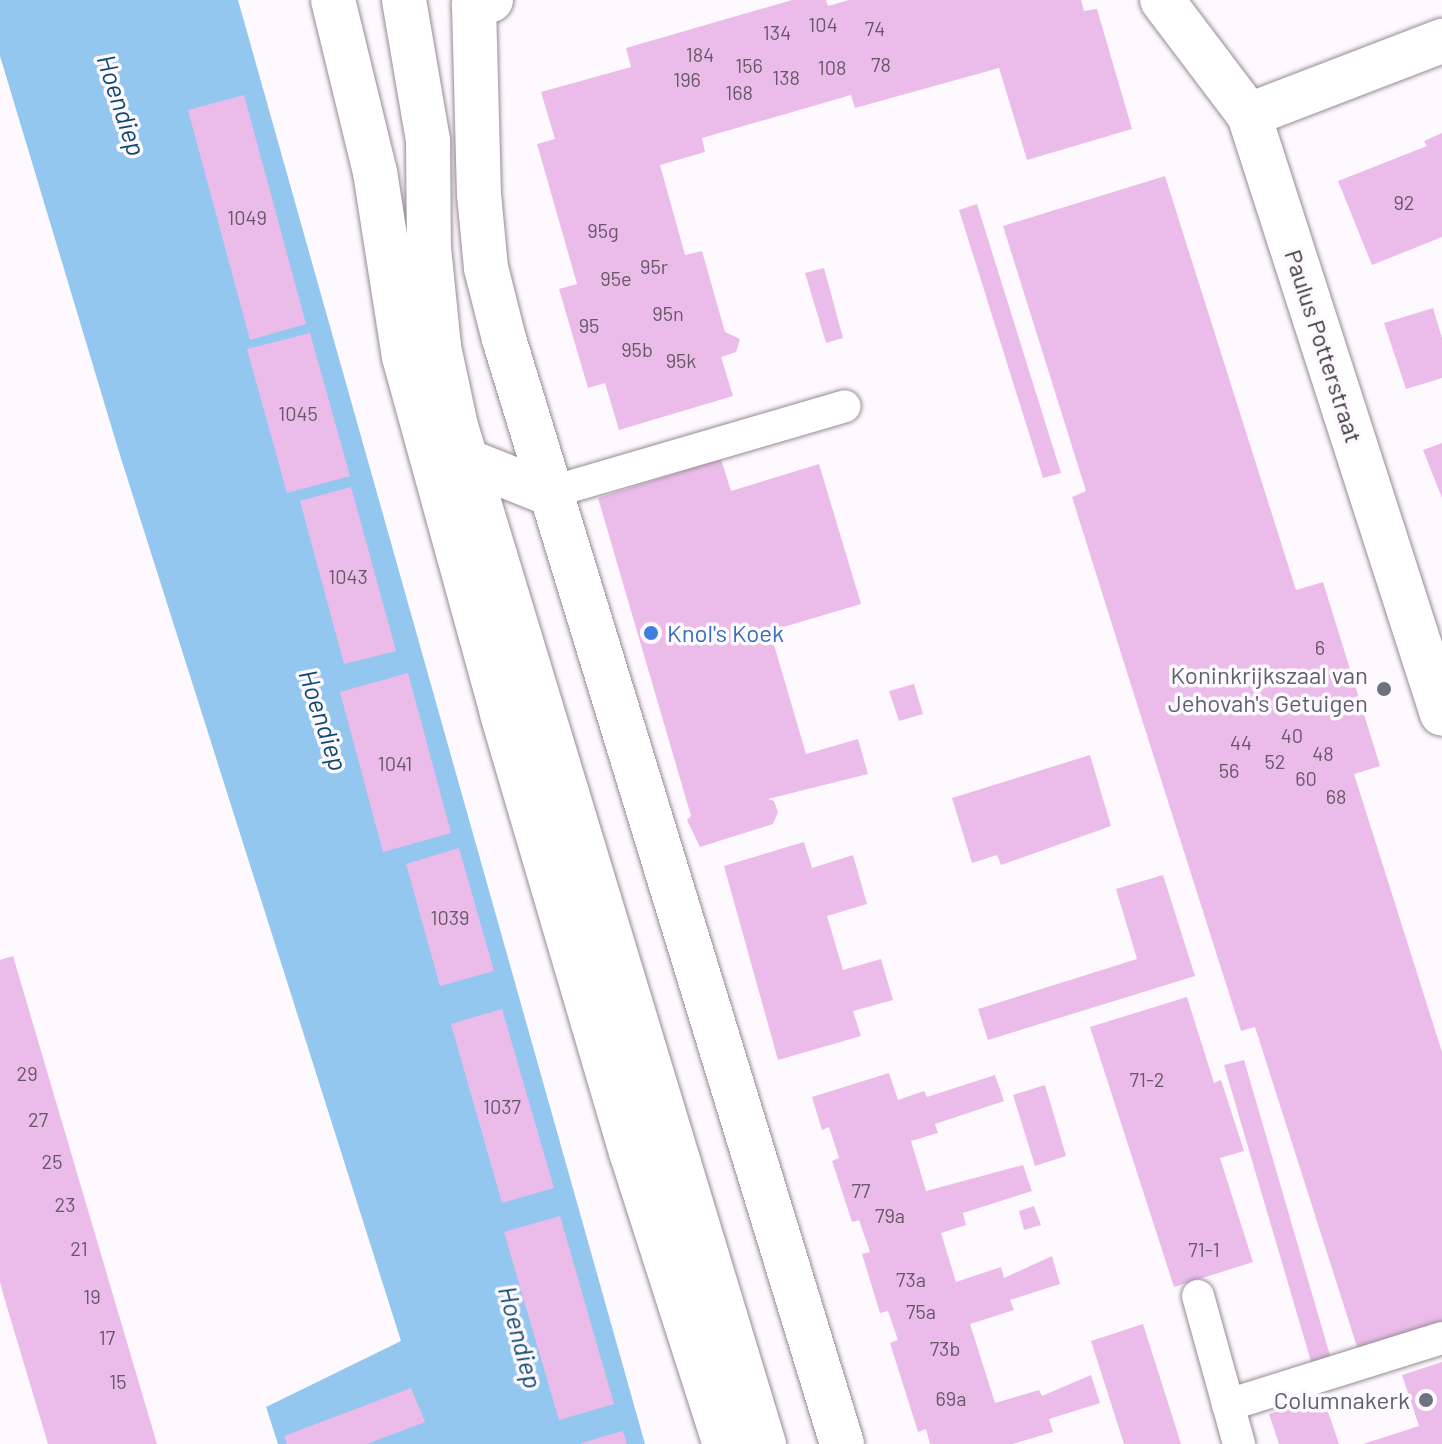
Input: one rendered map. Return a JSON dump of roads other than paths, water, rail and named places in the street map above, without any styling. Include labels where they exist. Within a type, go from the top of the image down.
[{"type":"main road","points":[[333,0],[375,172],[404,357],[514,757],[631,1152],[725,1444]]},
{"type":"main road","points":[[404,0],[428,141],[429,248],[439,347],[465,460],[764,1444]]},
{"type":"main road","name":"Paulus Potterstraat","points":[[1162,0],[1249,115],[1430,628],[1442,714]]},
{"type":"main road","points":[[482,3],[486,268],[548,493],[842,1444]]},
{"type":"main road","points":[[1249,115],[1442,41]]},
{"type":"main road","points":[[465,460],[548,493]]},
{"type":"lane","points":[[548,493],[845,406]]},
{"type":"lane","points":[[1198,1296],[1239,1444]]},
{"type":"lane","points":[[1228,1405],[1442,1338]]},
{"type":"water","name":"Hoendiep","points":[[0,0],[238,0],[645,1444],[278,1444],[266,1407],[401,1341],[119,452],[0,56]]},
{"type":"place","name":"Knol's Koek","points":[[651,633]]},
{"type":"place","name":"Koninkrijkszaal van Jehovah's Getuigen","points":[[1384,689]]},
{"type":"place","name":"Columnakerk","points":[[1426,1400]]}]
